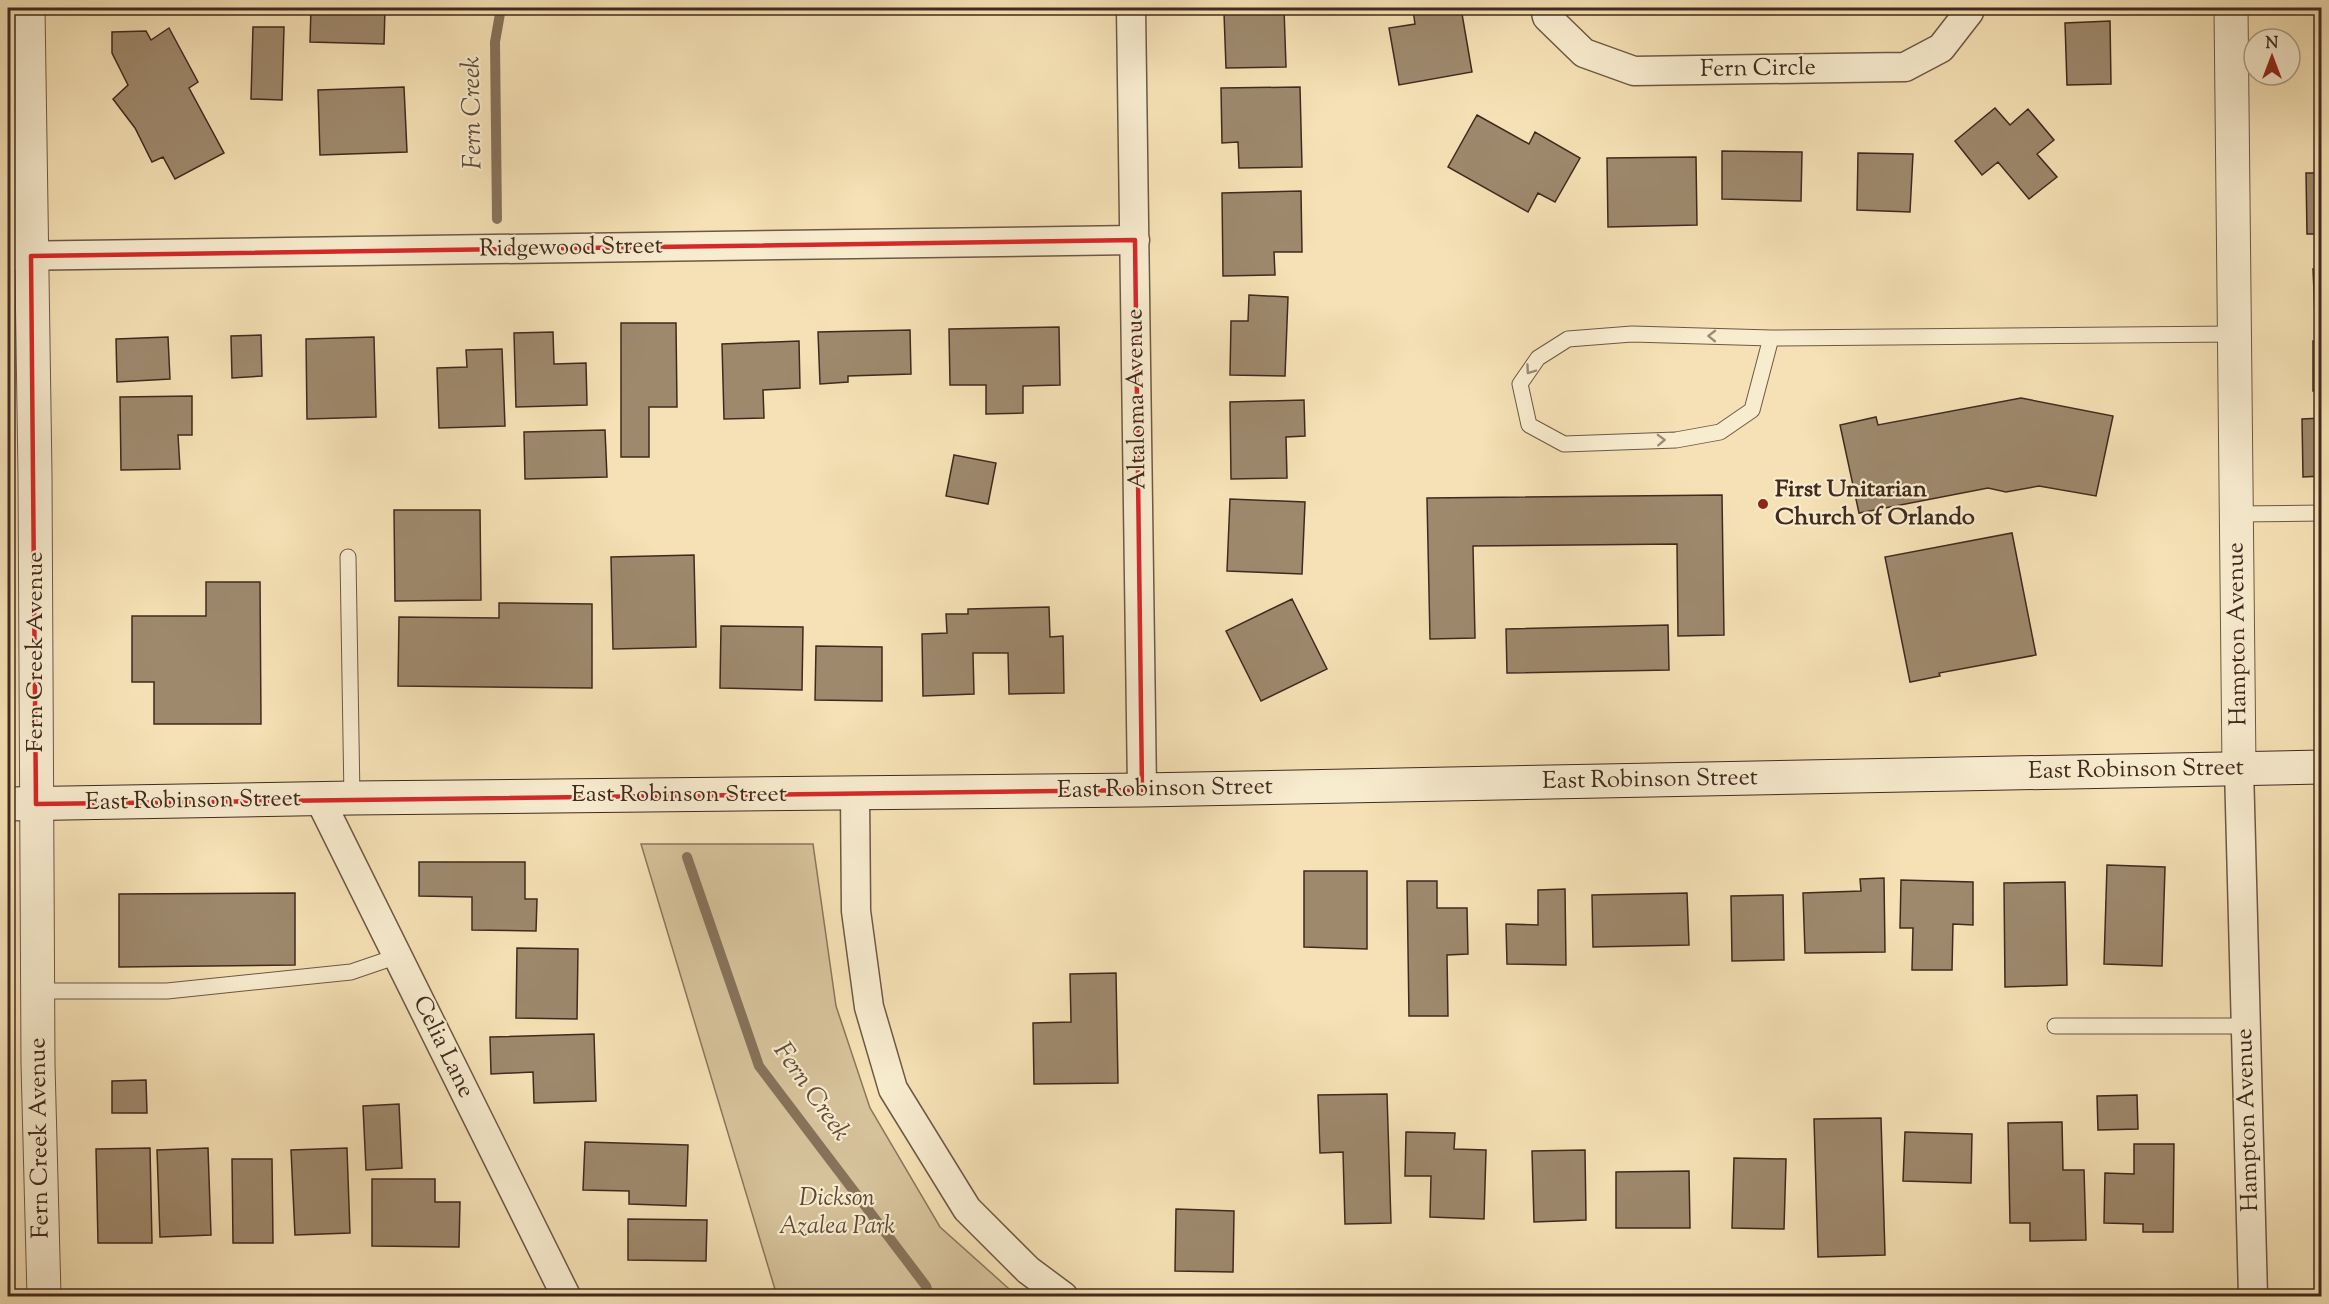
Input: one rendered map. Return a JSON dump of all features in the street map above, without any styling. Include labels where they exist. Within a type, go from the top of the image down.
[{"type":"main road","name":"Fern Creek Avenue","points":[[28,8],[19,256],[35,475],[22,804],[38,991],[44,1296]]},
{"type":"main road","name":"Hampton Avenue","points":[[2231,8],[2239,768]]},
{"type":"main road","name":"East Robinson Street","points":[[22,804],[319,798],[1142,790],[2322,766]]},
{"type":"street","name":"Altaloma Avenue","points":[[1131,8],[1142,790]]},
{"type":"street","name":"Fern Circle","points":[[1545,8],[1547,16],[1584,53],[1634,71],[1905,67],[1941,48],[1970,8]]},
{"type":"street","name":"Ridgewood Street","points":[[19,256],[1135,240]]},
{"type":"street","name":"Hampton Avenue","points":[[2239,768],[2253,1296]]},
{"type":"street","points":[[855,794],[856,911],[869,1007],[893,1089],[967,1209],[1028,1270],[1063,1296]]},
{"type":"street","name":"Celia Lane","points":[[319,798],[566,1296]]},
{"type":"lane","points":[[1771,338],[1752,410],[1720,432],[1676,440],[1564,444],[1529,425],[1520,384],[1538,358],[1568,339],[1632,334],[1771,338],[2235,334]]},
{"type":"lane","points":[[2237,514],[2322,513]]},
{"type":"lane","points":[[348,557],[352,798]]},
{"type":"lane","points":[[38,991],[167,991],[351,972],[398,957]]},
{"type":"lane","points":[[2055,1026],[2246,1026]]},
{"type":"highlighted area","points":[[1135,240],[1142,790],[36,804],[31,256]]},
{"type":"green space","name":"Dickson Azalea Park","points":[[641,844],[813,844],[836,1006],[870,1108],[940,1227],[1017,1296],[777,1296]]},
{"type":"building","points":[[116,8],[193,8],[193,9],[116,10]]},
{"type":"building","points":[[311,8],[385,8],[384,44],[310,42]]},
{"type":"building","points":[[1246,8],[1284,8],[1286,67],[1226,68],[1224,13],[1246,12]]},
{"type":"building","points":[[1461,8],[1472,72],[1399,85],[1389,28],[1415,24],[1413,10]]},
{"type":"building","points":[[2317,8],[2322,8],[2322,63],[2315,62]]},
{"type":"building","points":[[2110,21],[2111,84],[2067,85],[2065,23]]},
{"type":"building","points":[[253,27],[284,27],[282,100],[251,99]]},
{"type":"building","points":[[169,28],[198,82],[189,88],[224,153],[175,179],[163,157],[152,162],[135,128],[113,99],[128,85],[112,53],[112,32],[146,31],[151,40]]},
{"type":"building","points":[[404,87],[407,152],[320,155],[318,90]]},
{"type":"building","points":[[1300,87],[1302,167],[1239,168],[1238,142],[1222,143],[1221,88]]},
{"type":"building","points":[[2318,87],[2322,87],[2322,157],[2319,157]]},
{"type":"building","points":[[1995,108],[2010,125],[2028,109],[2054,140],[2037,154],[2057,177],[2029,199],[1998,162],[1982,175],[1955,141]]},
{"type":"building","points":[[1477,115],[1529,144],[1535,132],[1580,158],[1555,202],[1538,193],[1528,212],[1448,167]]},
{"type":"building","points":[[1722,151],[1802,152],[1801,201],[1722,199]]},
{"type":"building","points":[[1858,153],[1913,154],[1910,212],[1857,210]]},
{"type":"building","points":[[1696,157],[1697,225],[1608,227],[1607,158]]},
{"type":"building","points":[[2306,173],[2322,173],[2322,234],[2307,234]]},
{"type":"building","points":[[1301,191],[1302,252],[1274,252],[1275,275],[1223,276],[1222,193]]},
{"type":"building","points":[[2313,269],[2322,269],[2322,315],[2315,315]]},
{"type":"building","points":[[1249,295],[1288,297],[1285,376],[1230,375],[1231,321],[1248,321]]},
{"type":"building","points":[[621,323],[676,323],[677,407],[649,407],[649,457],[621,457]]},
{"type":"building","points":[[1059,327],[1060,385],[1023,386],[1023,413],[986,414],[986,385],[950,385],[949,329]]},
{"type":"building","points":[[910,330],[911,374],[848,376],[848,382],[820,384],[818,332]]},
{"type":"building","points":[[553,332],[554,364],[586,363],[587,405],[516,407],[514,333]]},
{"type":"building","points":[[261,335],[262,376],[232,378],[231,336]]},
{"type":"building","points":[[168,337],[170,379],[117,382],[116,339]]},
{"type":"building","points":[[374,337],[376,417],[307,419],[306,339]]},
{"type":"building","points":[[2322,340],[2322,391],[2313,391],[2313,341]]},
{"type":"building","points":[[799,341],[800,388],[763,390],[764,418],[724,419],[722,344]]},
{"type":"building","points":[[502,349],[505,426],[439,428],[437,368],[467,367],[466,350]]},
{"type":"building","points":[[192,396],[192,435],[178,435],[180,469],[121,470],[120,397]]},
{"type":"building","points":[[2021,398],[2113,416],[2096,496],[2039,486],[2006,492],[1988,488],[1859,513],[1840,425],[1876,417],[1878,425]]},
{"type":"building","points":[[1304,400],[1305,436],[1286,437],[1287,478],[1231,479],[1230,402]]},
{"type":"building","points":[[2322,418],[2322,476],[2303,477],[2302,419]]},
{"type":"building","points":[[605,430],[607,477],[525,479],[524,432]]},
{"type":"building","points":[[954,455],[996,463],[988,504],[946,496]]},
{"type":"building","points":[[1722,495],[1724,635],[1678,636],[1677,544],[1473,546],[1475,638],[1430,639],[1427,498]]},
{"type":"building","points":[[1230,499],[1305,502],[1302,574],[1227,571]]},
{"type":"building","points":[[394,510],[480,510],[481,600],[395,601]]},
{"type":"building","points":[[2012,533],[2036,655],[1939,673],[1940,676],[1910,682],[1885,557]]},
{"type":"building","points":[[694,555],[696,647],[613,649],[611,557]]},
{"type":"building","points":[[206,582],[260,582],[261,724],[154,724],[154,682],[132,682],[132,616],[206,616]]},
{"type":"building","points":[[1292,599],[1327,669],[1261,701],[1226,631]]},
{"type":"building","points":[[499,603],[592,604],[592,688],[398,686],[399,617],[499,618]]},
{"type":"building","points":[[2318,605],[2322,605],[2322,684],[2320,684]]},
{"type":"building","points":[[1049,607],[1050,637],[1063,636],[1064,693],[1009,694],[1008,653],[973,653],[974,694],[923,696],[922,634],[947,633],[946,614],[968,614],[968,609]]},
{"type":"building","points":[[1668,625],[1669,670],[1507,673],[1506,629]]},
{"type":"building","points":[[721,626],[803,627],[802,690],[720,688]]},
{"type":"building","points":[[816,646],[882,647],[882,701],[815,700]]},
{"type":"building","points":[[419,862],[525,862],[525,899],[537,899],[536,931],[472,930],[472,897],[419,896]]},
{"type":"building","points":[[2107,865],[2165,867],[2162,966],[2104,964]]},
{"type":"building","points":[[1304,871],[1367,871],[1367,949],[1304,947]]},
{"type":"building","points":[[1884,878],[1885,952],[1805,953],[1803,893],[1861,891],[1860,879]]},
{"type":"building","points":[[1901,880],[1973,882],[1973,925],[1953,924],[1952,970],[1912,970],[1913,928],[1900,928]]},
{"type":"building","points":[[1407,881],[1437,881],[1437,908],[1467,908],[1468,954],[1447,955],[1448,1016],[1409,1016]]},
{"type":"building","points":[[2065,882],[2067,985],[2005,987],[2004,883]]},
{"type":"building","points":[[1565,889],[1566,965],[1507,964],[1506,924],[1538,925],[1538,890]]},
{"type":"building","points":[[295,893],[295,965],[119,967],[119,894]]},
{"type":"building","points":[[1687,893],[1689,945],[1593,947],[1592,895]]},
{"type":"building","points":[[1783,895],[1784,960],[1732,961],[1731,896]]},
{"type":"building","points":[[517,948],[578,949],[577,1019],[516,1018]]},
{"type":"building","points":[[1116,973],[1118,1083],[1034,1084],[1033,1023],[1071,1022],[1070,974]]},
{"type":"building","points":[[594,1034],[596,1101],[534,1103],[533,1072],[491,1074],[490,1037]]},
{"type":"building","points":[[146,1080],[147,1113],[112,1113],[112,1081]]},
{"type":"building","points":[[1387,1094],[1391,1223],[1345,1224],[1343,1152],[1320,1153],[1318,1095]]},
{"type":"building","points":[[2137,1095],[2138,1129],[2098,1130],[2097,1096]]},
{"type":"building","points":[[2322,1096],[2322,1236],[2319,1236],[2316,1097]]},
{"type":"building","points":[[399,1104],[402,1168],[366,1170],[363,1106]]},
{"type":"building","points":[[1881,1118],[1885,1255],[1818,1257],[1814,1119]]},
{"type":"building","points":[[2062,1122],[2063,1170],[2084,1170],[2086,1240],[2030,1241],[2030,1223],[2010,1223],[2008,1123]]},
{"type":"building","points":[[1406,1132],[1455,1133],[1454,1149],[1486,1150],[1484,1219],[1430,1217],[1431,1176],[1405,1176]]},
{"type":"building","points":[[1905,1132],[1972,1134],[1971,1183],[1903,1181]]},
{"type":"building","points":[[585,1142],[688,1145],[686,1206],[629,1204],[629,1191],[583,1190]]},
{"type":"building","points":[[2134,1144],[2174,1144],[2173,1232],[2143,1232],[2143,1224],[2104,1223],[2105,1173],[2134,1174]]},
{"type":"building","points":[[150,1148],[152,1243],[98,1243],[96,1149]]},
{"type":"building","points":[[208,1148],[211,1235],[160,1237],[157,1150]]},
{"type":"building","points":[[347,1148],[350,1233],[295,1235],[291,1150]]},
{"type":"building","points":[[1585,1150],[1586,1220],[1534,1222],[1532,1151]]},
{"type":"building","points":[[1734,1158],[1786,1159],[1784,1229],[1732,1228]]},
{"type":"building","points":[[232,1159],[272,1159],[273,1243],[233,1243]]},
{"type":"building","points":[[1689,1171],[1690,1228],[1616,1228],[1616,1172]]},
{"type":"building","points":[[372,1179],[435,1179],[435,1202],[460,1202],[459,1247],[372,1246]]},
{"type":"building","points":[[1176,1209],[1234,1211],[1233,1272],[1175,1271]]},
{"type":"building","points":[[628,1219],[707,1220],[706,1261],[628,1260]]},
{"type":"waterway","name":"Fern Creek","points":[[497,219],[495,42],[501,8]]},
{"type":"waterway","name":"Fern Creek","points":[[687,857],[759,1066],[926,1286],[929,1296]]},
{"type":"place","name":"First Unitarian Church of Orlando","points":[[1763,504]]}]
